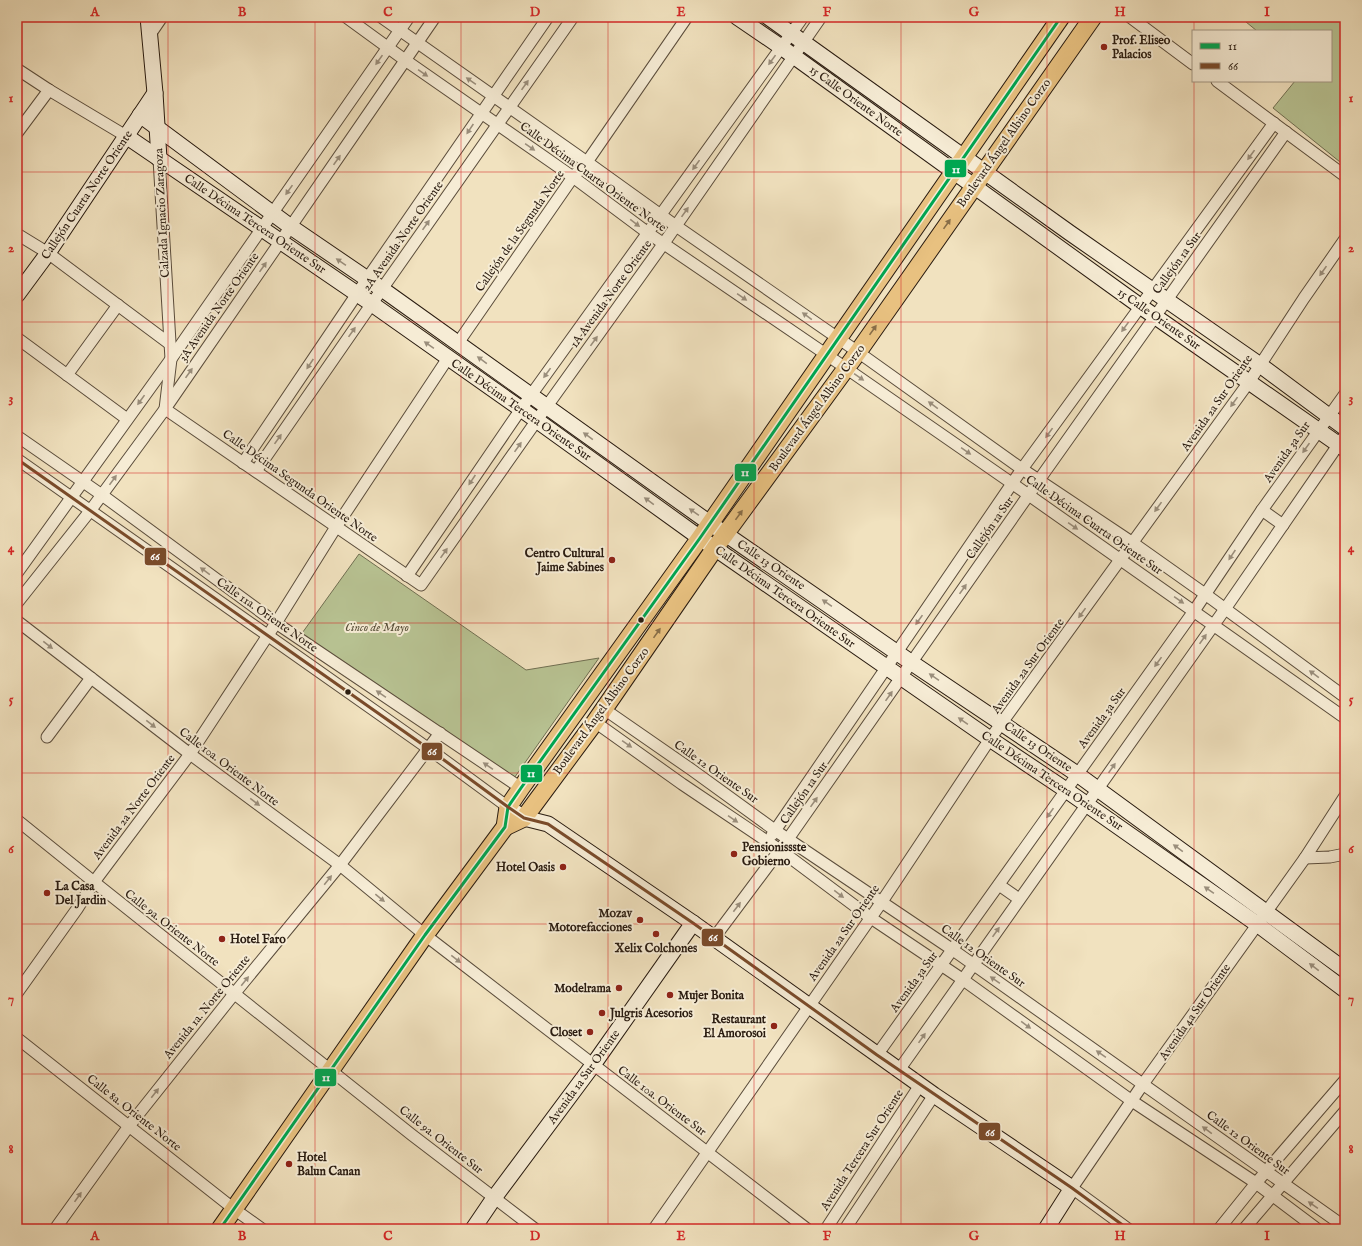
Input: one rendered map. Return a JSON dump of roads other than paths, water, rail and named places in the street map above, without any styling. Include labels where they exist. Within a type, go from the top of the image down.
[{"type":"main road","name":"Boulevard Ángel Albino Corzo","points":[[505,827],[508,807],[520,788],[710,524],[1061,17]]},
{"type":"main road","name":"Boulevard Ángel Albino Corzo","points":[[524,818],[600,715],[715,548],[858,352],[984,170],[1093,17]]},
{"type":"main road","points":[[220,1229],[425,935],[505,827],[524,818]]},
{"type":"street","name":"Calzada Ignacio Zaragoza","points":[[148,17],[155,93],[171,359],[165,408]]},
{"type":"street","points":[[149,36],[162,17]]},
{"type":"street","name":"Calle Décima Cuarta Oriente Norte","points":[[346,17],[573,177],[648,233],[827,355]]},
{"type":"street","name":"Calle Décima Cuarta Oriente Norte","points":[[381,17],[838,339]]},
{"type":"street","name":"3A Avenida Norte Oriente","points":[[17,573],[171,359],[409,17]]},
{"type":"street","name":"3A Avenida Norte Oriente","points":[[17,603],[102,496],[165,408],[435,17]]},
{"type":"street","name":"2A Avenida Norte Oriente","points":[[244,463],[367,279],[548,17]]},
{"type":"street","name":"2A Avenida Norte Oriente","points":[[256,471],[573,17]]},
{"type":"street","name":"Callejón de la Segunda Norte","points":[[458,343],[573,177],[587,162],[687,17]]},
{"type":"street","name":"15 Calle Oriente Norte","points":[[737,17],[974,186]]},
{"type":"street","name":"15 Calle Oriente Norte","points":[[768,17],[984,170]]},
{"type":"street","name":"1A Avenida Norte Oriente","points":[[421,585],[536,420],[664,243],[794,57],[797,38],[803,17]]},
{"type":"street","name":"1A Avenida Norte Oriente","points":[[407,576],[521,409],[781,47],[797,38],[821,17]]},
{"type":"street","points":[[1130,17],[1192,63]]},
{"type":"street","points":[[17,69],[126,136]]},
{"type":"street","points":[[1218,82],[1345,176]]},
{"type":"street","points":[[17,133],[49,90]]},
{"type":"street","name":"Callejón Cuarta Norte Oriente","points":[[17,295],[48,253],[155,93]]},
{"type":"street","name":"Calle Décima Tercera Oriente Sur","points":[[140,115],[291,227],[382,289],[726,534]]},
{"type":"street","name":"Callejón 1a Sur","points":[[767,841],[776,830],[1022,469],[1274,123]]},
{"type":"street","name":"Callejón 1a Sur","points":[[714,938],[788,839],[1039,480],[1286,132]]},
{"type":"street","name":"Calle Décima Tercera Oriente Sur","points":[[126,136],[358,294],[700,538],[990,739],[1086,804],[1261,918],[1345,990]]},
{"type":"street","name":"15 Calle Oriente Sur","points":[[984,170],[1070,233],[1260,365],[1328,417],[1345,428]]},
{"type":"street","name":"15 Calle Oriente Sur","points":[[974,186],[1140,306],[1249,382],[1319,430],[1343,443]]},
{"type":"street","points":[[17,234],[48,253],[170,344]]},
{"type":"street","name":"Avenida 2a Sur Oriente","points":[[654,1229],[882,903],[990,739],[1249,382],[1345,239]]},
{"type":"street","points":[[67,374],[118,305]]},
{"type":"street","points":[[17,338],[127,419]]},
{"type":"street","name":"Calle Décima Cuarta Oriente Sur","points":[[838,339],[1022,469],[1133,543],[1345,697]]},
{"type":"street","name":"Calle Décima Cuarta Oriente Sur","points":[[827,355],[1121,559],[1345,718]]},
{"type":"street","points":[[336,527],[448,358]]},
{"type":"street","points":[[895,402],[906,386]]},
{"type":"street","name":"Avenida 3a Sur","points":[[877,1055],[1194,611],[1262,510],[1345,394]]},
{"type":"street","name":"Calle Décima Segunda Oriente Norte","points":[[165,408],[421,585]]},
{"type":"street","points":[[1062,414],[1078,425]]},
{"type":"street","name":"Calle 11a. Oriente Norte","points":[[17,436],[276,623],[520,788]]},
{"type":"street","points":[[899,1070],[1283,525],[1343,443]]},
{"type":"street","name":"Calle 11a. Oriente Norte","points":[[17,459],[429,749],[508,807]]},
{"type":"street","points":[[617,478],[626,464]]},
{"type":"street","points":[[1262,510],[1283,525]]},
{"type":"street","name":"Avenida 2a Norte Oriente","points":[[17,992],[77,909],[94,882],[190,754],[276,623],[336,527]]},
{"type":"street","name":"Calle 13 Oriente","points":[[726,534],[912,663],[1098,788],[1261,918],[1345,970]]},
{"type":"street","name":"Calle 10a. Oriente Norte","points":[[17,621],[190,754],[340,865],[425,935]]},
{"type":"street","points":[[47,737],[91,678]]},
{"type":"street","points":[[600,715],[648,759],[682,784],[780,850],[871,918],[962,979],[1132,1101],[1256,1184],[1317,1229]]},
{"type":"street","name":"Calle 12 Oriente Sur","points":[[600,715],[657,746],[692,770],[788,839],[953,950],[1345,1228]]},
{"type":"street","name":"Avenida 1a. Norte Oriente","points":[[55,1229],[129,1126],[234,994],[340,865],[440,733]]},
{"type":"street","points":[[648,759],[657,746]]},
{"type":"street","points":[[682,784],[692,770]]},
{"type":"street","points":[[520,788],[536,800],[548,824]]},
{"type":"street","name":"Avenida 4a Sur Oriente","points":[[1046,1229],[1143,1084],[1304,858],[1345,796]]},
{"type":"street","points":[[508,807],[524,818],[548,824],[693,923],[877,1055],[1072,1188],[1128,1229]]},
{"type":"street","name":"Calle 9a. Oriente Norte","points":[[17,820],[331,1070]]},
{"type":"street","points":[[1304,858],[1330,857],[1345,854]]},
{"type":"street","points":[[999,885],[1019,899]]},
{"type":"street","name":"Avenida 1a Sur Oriente","points":[[473,1229],[494,1198],[593,1065],[693,923]]},
{"type":"street","name":"Calle 10a. Oriente Sur","points":[[425,935],[807,1229]]},
{"type":"street","name":"Calle 8a. Oriente Norte","points":[[17,1038],[234,1209],[262,1229]]},
{"type":"street","name":"Calle 9a. Oriente Sur","points":[[331,1070],[412,1135],[535,1229]]},
{"type":"street","points":[[1219,1229],[1266,1171],[1345,1080]]},
{"type":"street","name":"Avenida Tercera Sur Oriente","points":[[826,1229],[920,1085]]},
{"type":"street","points":[[845,1229],[934,1095]]},
{"type":"street","points":[[1244,1229],[1345,1111]]},
{"type":"place","name":"Prof. Eliseo Palacios","points":[[1104,47]]},
{"type":"place","name":"Centro Cultural Jaime Sabines","points":[[612,560]]},
{"type":"place","name":"Pensionissste Gobierno","points":[[734,854]]},
{"type":"place","name":"Hotel Oasis","points":[[563,867]]},
{"type":"place","name":"La Casa Del Jardin","points":[[47,893]]},
{"type":"place","name":"Mozav Motorefacciones","points":[[640,920]]},
{"type":"place","name":"Xelix Colchones","points":[[656,934]]},
{"type":"place","name":"Hotel Faro","points":[[222,939]]},
{"type":"place","name":"Modelrama","points":[[619,988]]},
{"type":"place","name":"Mujer Bonita","points":[[670,995]]},
{"type":"place","name":"Julgris Acesorios","points":[[602,1013]]},
{"type":"place","name":"Restaurant El Amorosoi","points":[[774,1026]]},
{"type":"place","name":"Closet","points":[[590,1032]]},
{"type":"place","name":"Hotel Balun Canan","points":[[289,1164]]},
{"type":"park label","name":"Cinco de Mayo","points":[[377,627]]}]
